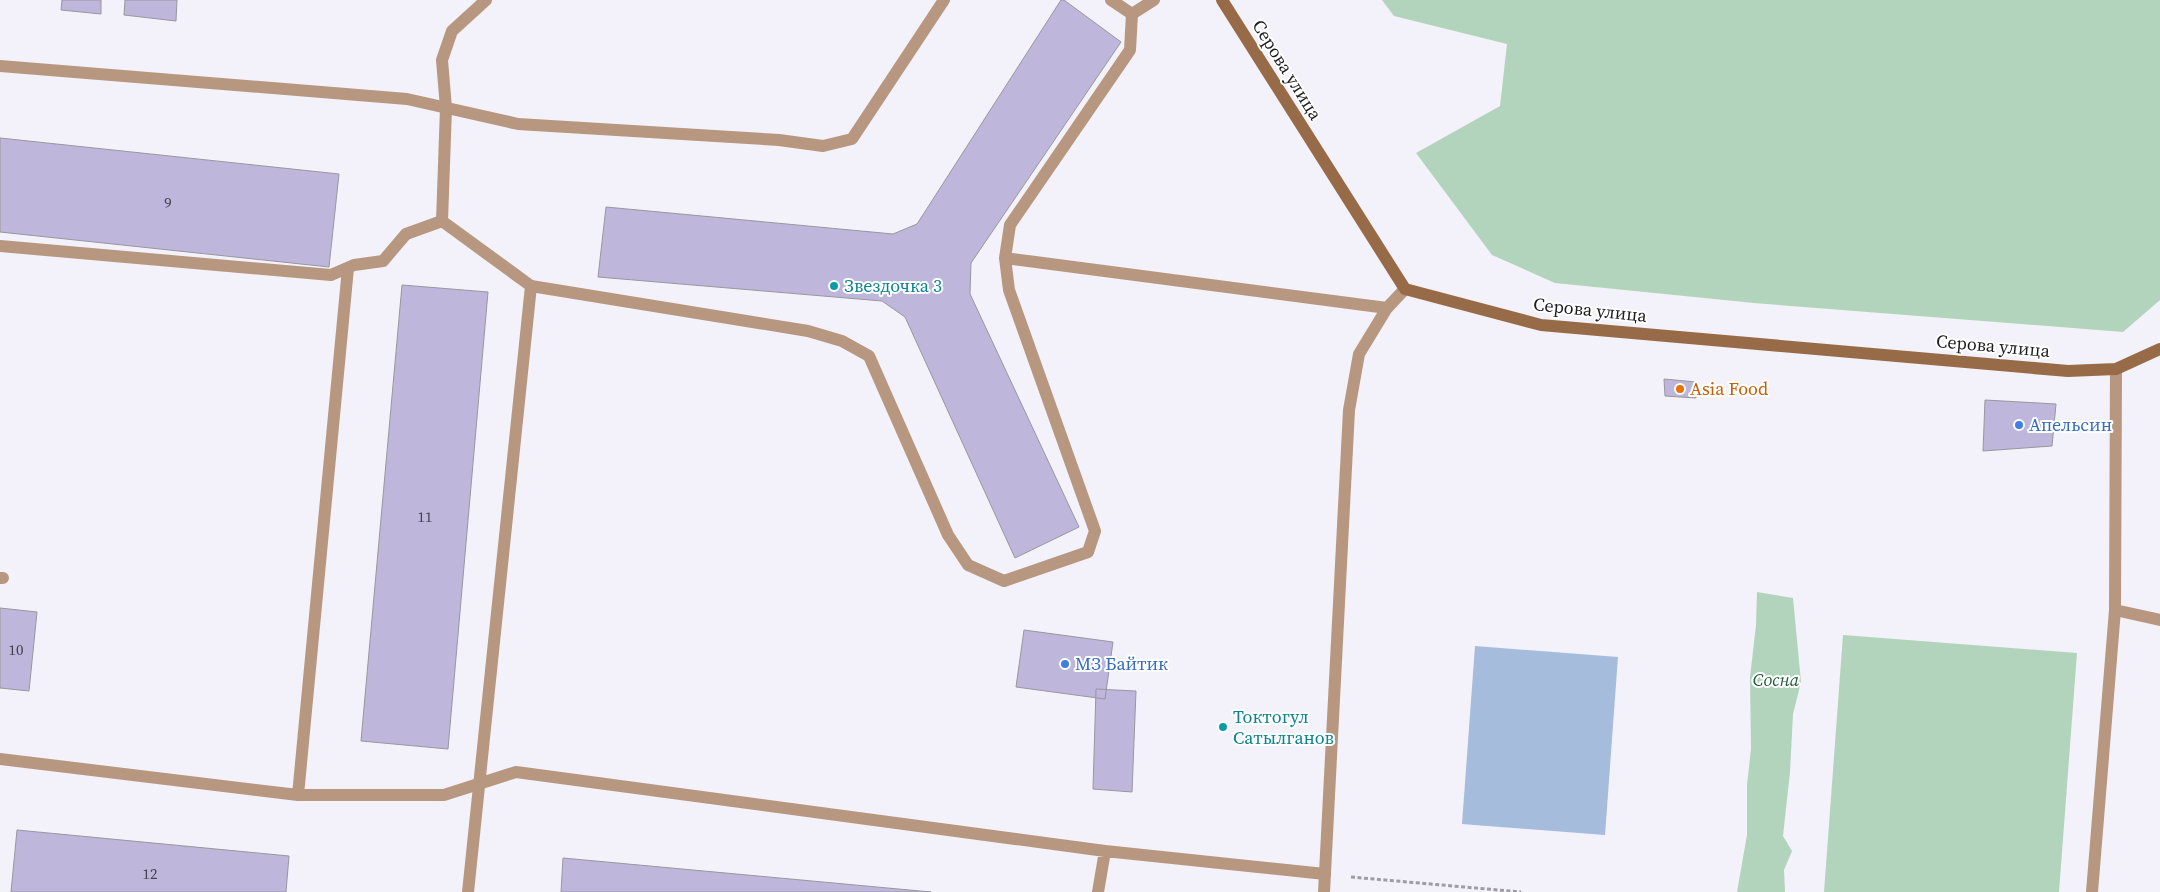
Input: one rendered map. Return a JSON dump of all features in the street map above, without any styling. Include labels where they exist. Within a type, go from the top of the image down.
[{"type":"main road","name":"Серова улица","points":[[1222,0],[1405,289],[1541,325],[2068,370],[2116,369],[2160,349]]},
{"type":"street","points":[[442,221],[446,108],[442,60],[452,32],[486,0]]},
{"type":"street","points":[[0,66],[407,99],[518,124],[779,140],[823,146],[852,139],[944,0]]},
{"type":"street","points":[[1111,0],[1132,14]]},
{"type":"street","points":[[1132,14],[1154,0]]},
{"type":"street","points":[[442,221],[531,286],[808,330],[842,341],[869,356],[948,535],[968,565],[1004,581],[1088,552],[1095,531],[1008,290],[1005,258],[1010,225],[1130,50],[1132,14]]},
{"type":"street","points":[[0,246],[331,275],[348,268],[382,261],[406,234],[442,221]]},
{"type":"street","points":[[1005,258],[1387,308]]},
{"type":"street","points":[[298,795],[348,268]]},
{"type":"street","points":[[468,892],[531,286]]},
{"type":"street","points":[[1324,892],[1349,410],[1359,354],[1387,308],[1405,289]]},
{"type":"street","points":[[2092,892],[2115,610],[2116,369]]},
{"type":"street","points":[[2115,610],[2160,620]]},
{"type":"street","points":[[0,758],[298,795],[444,796],[516,772],[1105,851],[1325,874]]},
{"type":"street","points":[[1098,892],[1105,851]]},
{"type":"path","points":[[1325,874],[1521,892]]},
{"type":"green space","points":[[1382,0],[2160,0],[2160,300],[2123,332],[1754,303],[1555,283],[1492,255],[1416,153],[1500,106],[1507,44],[1394,16]]},
{"type":"green space","name":"Сосна","points":[[1757,592],[1793,598],[1801,682],[1793,714],[1790,772],[1783,836],[1792,851],[1784,870],[1785,892],[1737,892],[1747,835],[1747,785],[1751,749],[1750,677],[1756,625]]},
{"type":"green space","points":[[1843,635],[2077,653],[2059,892],[1824,892]]},
{"type":"water","points":[[1475,646],[1618,657],[1605,835],[1462,824]]},
{"type":"building","points":[[62,0],[101,0],[101,14],[61,10]]},
{"type":"building","points":[[125,0],[177,0],[176,21],[124,15]]},
{"type":"building","name":"Звездочка 3","points":[[1061,0],[1064,0],[1121,42],[971,263],[970,294],[1079,527],[1015,558],[905,317],[882,301],[598,277],[606,207],[893,234],[917,224]]},
{"type":"building","points":[[0,138],[339,174],[329,267],[0,232]]},
{"type":"building","points":[[402,285],[488,292],[448,749],[361,741]]},
{"type":"building","name":"Asia Food","points":[[1664,379],[1696,382],[1696,398],[1665,396]]},
{"type":"building","name":"Апельсин","points":[[1985,400],[2056,404],[2052,446],[1983,451]]},
{"type":"building","points":[[0,608],[37,612],[29,691],[0,688]]},
{"type":"building","name":"МЗ Байтик","points":[[1024,630],[1113,642],[1105,699],[1016,687]]},
{"type":"building","points":[[1096,689],[1136,691],[1132,792],[1093,789]]},
{"type":"building","points":[[17,830],[289,856],[286,892],[11,892]]},
{"type":"building","points":[[563,858],[931,892],[561,892]]},
{"type":"place","name":"Звездочка 3","points":[[834,286]]},
{"type":"place","name":"Asia Food","points":[[1680,389]]},
{"type":"place","name":"Апельсин","points":[[2019,425]]},
{"type":"place","name":"МЗ Байтик","points":[[1065,664]]},
{"type":"place","name":"Токтогул Сатылганов","points":[[1223,727]]}]
